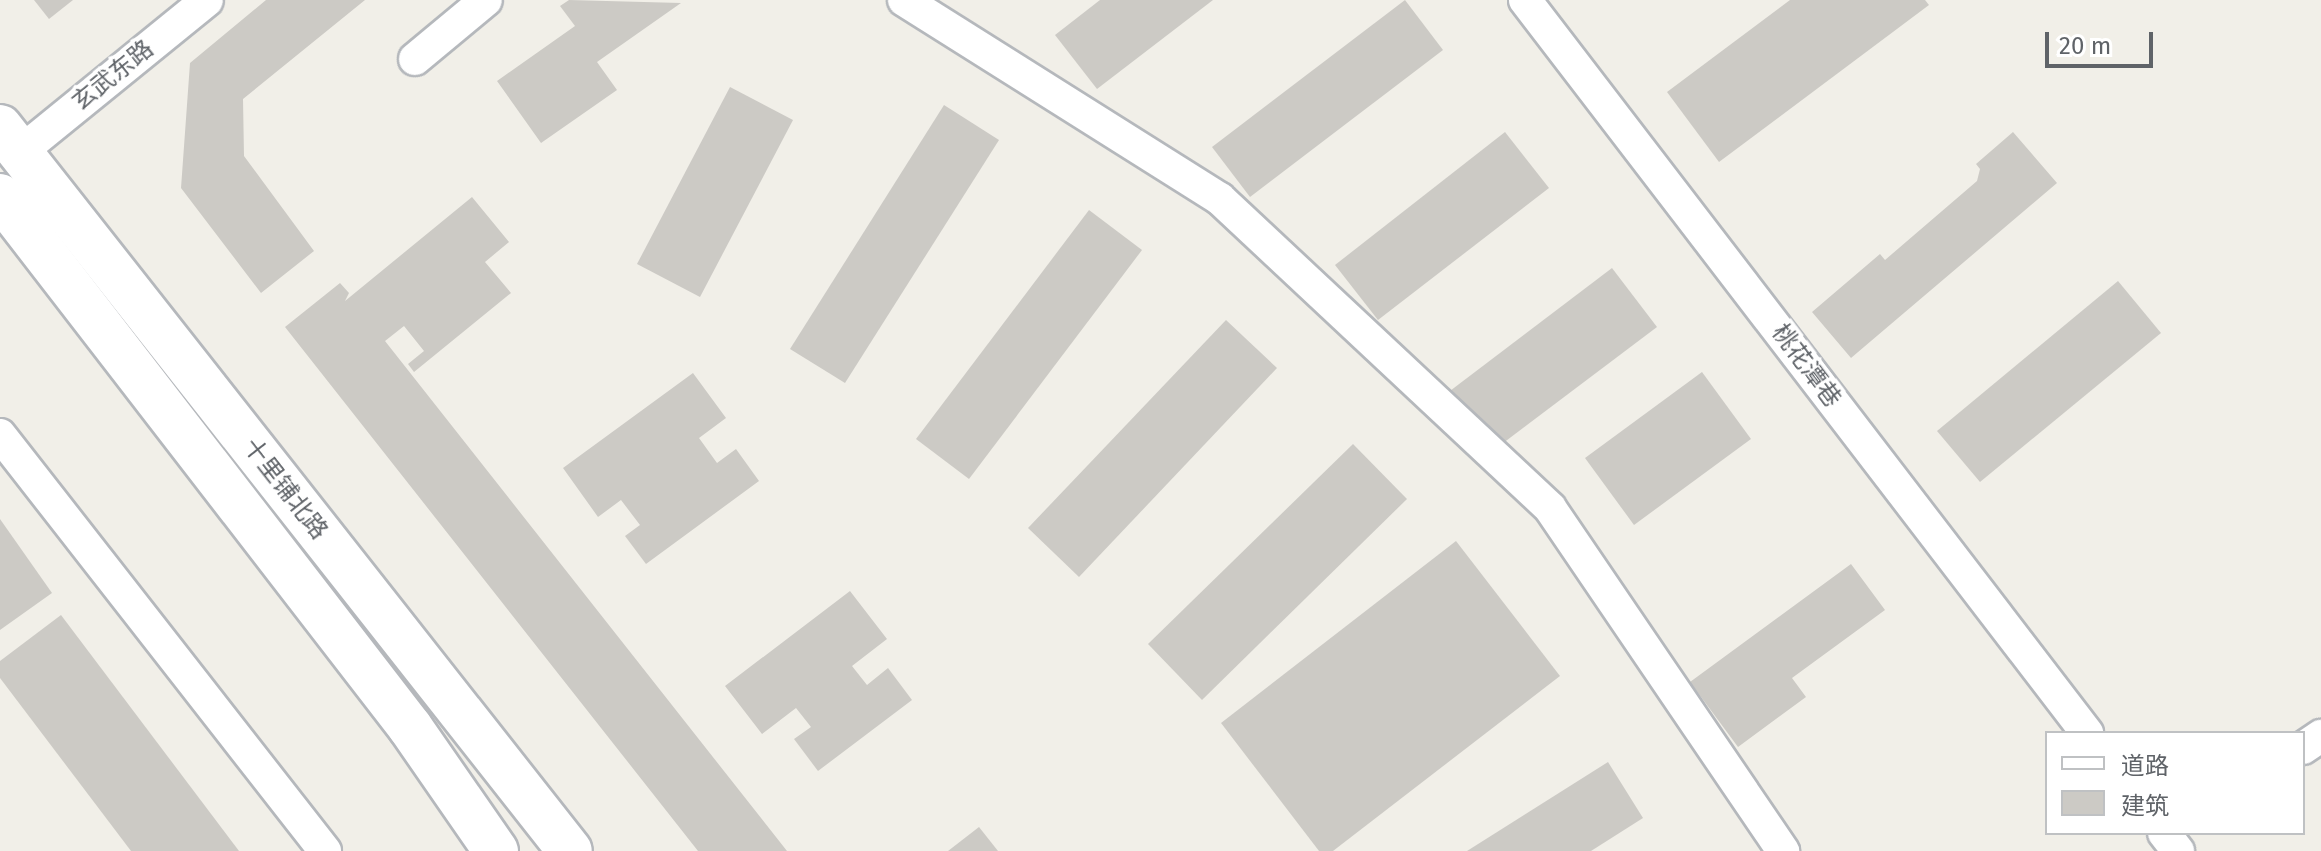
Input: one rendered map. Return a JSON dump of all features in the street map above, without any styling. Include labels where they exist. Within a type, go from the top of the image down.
[{"type":"street","name":"玄武东路","points":[[10,140],[207,0]]},
{"type":"street","points":[[415,59],[486,0]]},
{"type":"street","points":[[904,0],[1220,199],[1550,508],[1783,851]]},
{"type":"street","name":"桃花潭巷","points":[[1525,0],[2085,731]]},
{"type":"street","name":"十里铺北路","points":[[10,140],[570,851]]},
{"type":"street","name":"十里铺北路","points":[[0,196],[410,727],[496,851]]},
{"type":"street","points":[[0,435],[325,851]]},
{"type":"building","points":[[34,0],[73,0],[49,19]]},
{"type":"building","points":[[266,0],[365,0],[243,99],[244,156],[314,251],[261,293],[181,188],[190,63]]},
{"type":"building","points":[[569,0],[681,3],[597,62],[617,90],[541,143],[497,81],[575,26],[560,6]]},
{"type":"building","points":[[1100,0],[1213,0],[1097,89],[1055,35]]},
{"type":"building","points":[[1405,0],[1443,50],[1250,197],[1212,147]]},
{"type":"building","points":[[1790,0],[1925,0],[1929,5],[1719,162],[1667,92]]},
{"type":"building","points":[[730,87],[793,120],[700,297],[637,264]]},
{"type":"building","points":[[944,105],[999,140],[845,383],[790,349]]},
{"type":"building","points":[[1505,132],[1549,188],[1378,320],[1335,265]]},
{"type":"building","points":[[2013,132],[2057,183],[1851,358],[1812,312],[1880,254],[1885,260],[1977,181],[1980,169],[1976,164]]},
{"type":"building","points":[[472,197],[509,242],[485,262],[511,293],[414,372],[408,364],[424,351],[404,326],[385,341],[787,851],[698,851],[285,327],[340,283],[349,293],[345,301]]},
{"type":"building","points":[[1089,210],[1142,250],[969,479],[916,439]]},
{"type":"building","points":[[1612,268],[1657,327],[1486,456],[1442,397]]},
{"type":"building","points":[[2118,281],[2161,333],[1980,482],[1937,431]]},
{"type":"building","points":[[1226,320],[1277,368],[1079,577],[1028,528]]},
{"type":"building","points":[[1702,372],[1751,439],[1634,525],[1585,458]]},
{"type":"building","points":[[693,373],[726,418],[699,438],[717,463],[736,449],[759,481],[646,564],[625,536],[640,525],[621,500],[598,517],[563,468]]},
{"type":"building","points":[[1353,444],[1407,499],[1202,700],[1148,644]]},
{"type":"building","points":[[0,519],[52,593],[0,630]]},
{"type":"building","points":[[1456,541],[1560,676],[1333,851],[1319,851],[1221,723]]},
{"type":"building","points":[[1851,564],[1885,610],[1792,678],[1806,697],[1738,747],[1690,682]]},
{"type":"building","points":[[850,591],[887,639],[852,666],[867,685],[888,668],[912,700],[818,771],[794,739],[811,727],[796,708],[762,734],[725,686]]},
{"type":"building","points":[[61,615],[239,851],[131,851],[0,678],[0,661]]},
{"type":"building","points":[[1608,762],[1643,818],[1591,851],[1467,851]]},
{"type":"building","points":[[979,827],[998,851],[948,851]]}]
